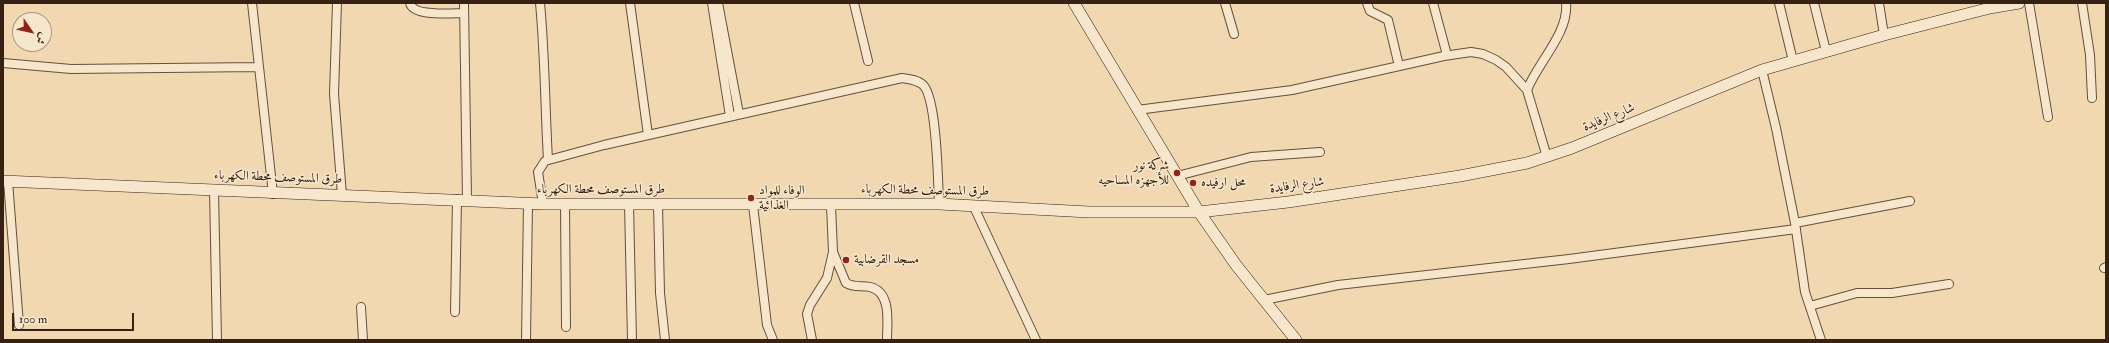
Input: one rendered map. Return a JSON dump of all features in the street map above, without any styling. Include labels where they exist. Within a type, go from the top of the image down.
[{"type":"street","points":[[252,3],[273,194]]},
{"type":"street","points":[[337,3],[334,94],[342,195]]},
{"type":"street","points":[[410,3],[414,10],[423,12],[464,13]]},
{"type":"street","points":[[455,312],[462,200],[464,3]]},
{"type":"street","points":[[540,3],[544,49],[544,96],[548,160]]},
{"type":"street","points":[[630,3],[648,135]]},
{"type":"street","points":[[712,3],[730,116]]},
{"type":"street","points":[[718,3],[739,114]]},
{"type":"street","points":[[854,3],[868,60]]},
{"type":"street","points":[[1074,3],[1199,212],[1264,300],[1296,340]]},
{"type":"street","points":[[1225,3],[1234,34]]},
{"type":"street","points":[[1367,3],[1370,11],[1388,20],[1398,66]]},
{"type":"street","points":[[1433,3],[1447,55]]},
{"type":"street","points":[[1527,90],[1533,75],[1555,42],[1563,26],[1567,10],[1566,3]]},
{"type":"street","points":[[1779,3],[1794,61]]},
{"type":"street","points":[[1814,3],[1826,51]]},
{"type":"street","points":[[1879,3],[1884,35]]},
{"type":"street","name":"شارع الرفايدة","points":[[1199,212],[1288,202],[1502,169],[1547,157],[1762,70],[1884,35],[1990,8],[2019,3]]},
{"type":"street","points":[[2028,3],[2048,118]]},
{"type":"street","points":[[2082,3],[2090,55],[2092,98]]},
{"type":"street","points":[[1137,110],[1292,90],[1447,55],[1471,52],[1483,54],[1506,67],[1527,90],[1547,157]]},
{"type":"street","points":[[4,63],[71,69],[258,67]]},
{"type":"street","points":[[1762,70],[1776,128],[1796,226],[1805,292],[1821,340]]},
{"type":"street","points":[[543,204],[538,172],[541,165],[548,160],[730,116],[902,78],[916,81],[923,85],[928,93],[935,133],[939,204]]},
{"type":"street","points":[[1177,176],[1251,157],[1320,152]]},
{"type":"street","points":[[5,181],[19,325]]},
{"type":"street","name":"طرق المستوصف محطة الكهرباء","points":[[5,181],[273,194],[342,195],[543,204],[939,204],[1089,212],[1199,212]]},
{"type":"street","points":[[214,190],[217,340]]},
{"type":"street","points":[[1264,300],[1338,285],[1569,258],[1796,226],[1910,201]]},
{"type":"street","points":[[526,340],[528,203]]},
{"type":"street","points":[[565,204],[566,327]]},
{"type":"street","points":[[630,204],[632,340]]},
{"type":"street","points":[[658,204],[660,293],[665,340]]},
{"type":"street","points":[[812,340],[807,314],[810,305],[827,278],[833,252],[831,204]]},
{"type":"street","points":[[752,205],[767,325],[773,340]]},
{"type":"street","points":[[973,205],[1036,340]]},
{"type":"street","points":[[833,252],[846,283],[852,286],[871,287],[879,290],[884,296],[886,304],[887,340]]},
{"type":"street","points":[[1810,306],[1857,293],[1892,293],[1949,284]]},
{"type":"street","points":[[361,307],[363,340]]},
{"type":"place","name":"شركة نور للأجهزه المساحيه","points":[[1177,173]]},
{"type":"place","name":"محل ارفيده","points":[[1193,183]]},
{"type":"place","name":"الوفاء للمواد الغذائية","points":[[751,198]]},
{"type":"place","name":"مسجد القرضابية","points":[[846,260]]}]
